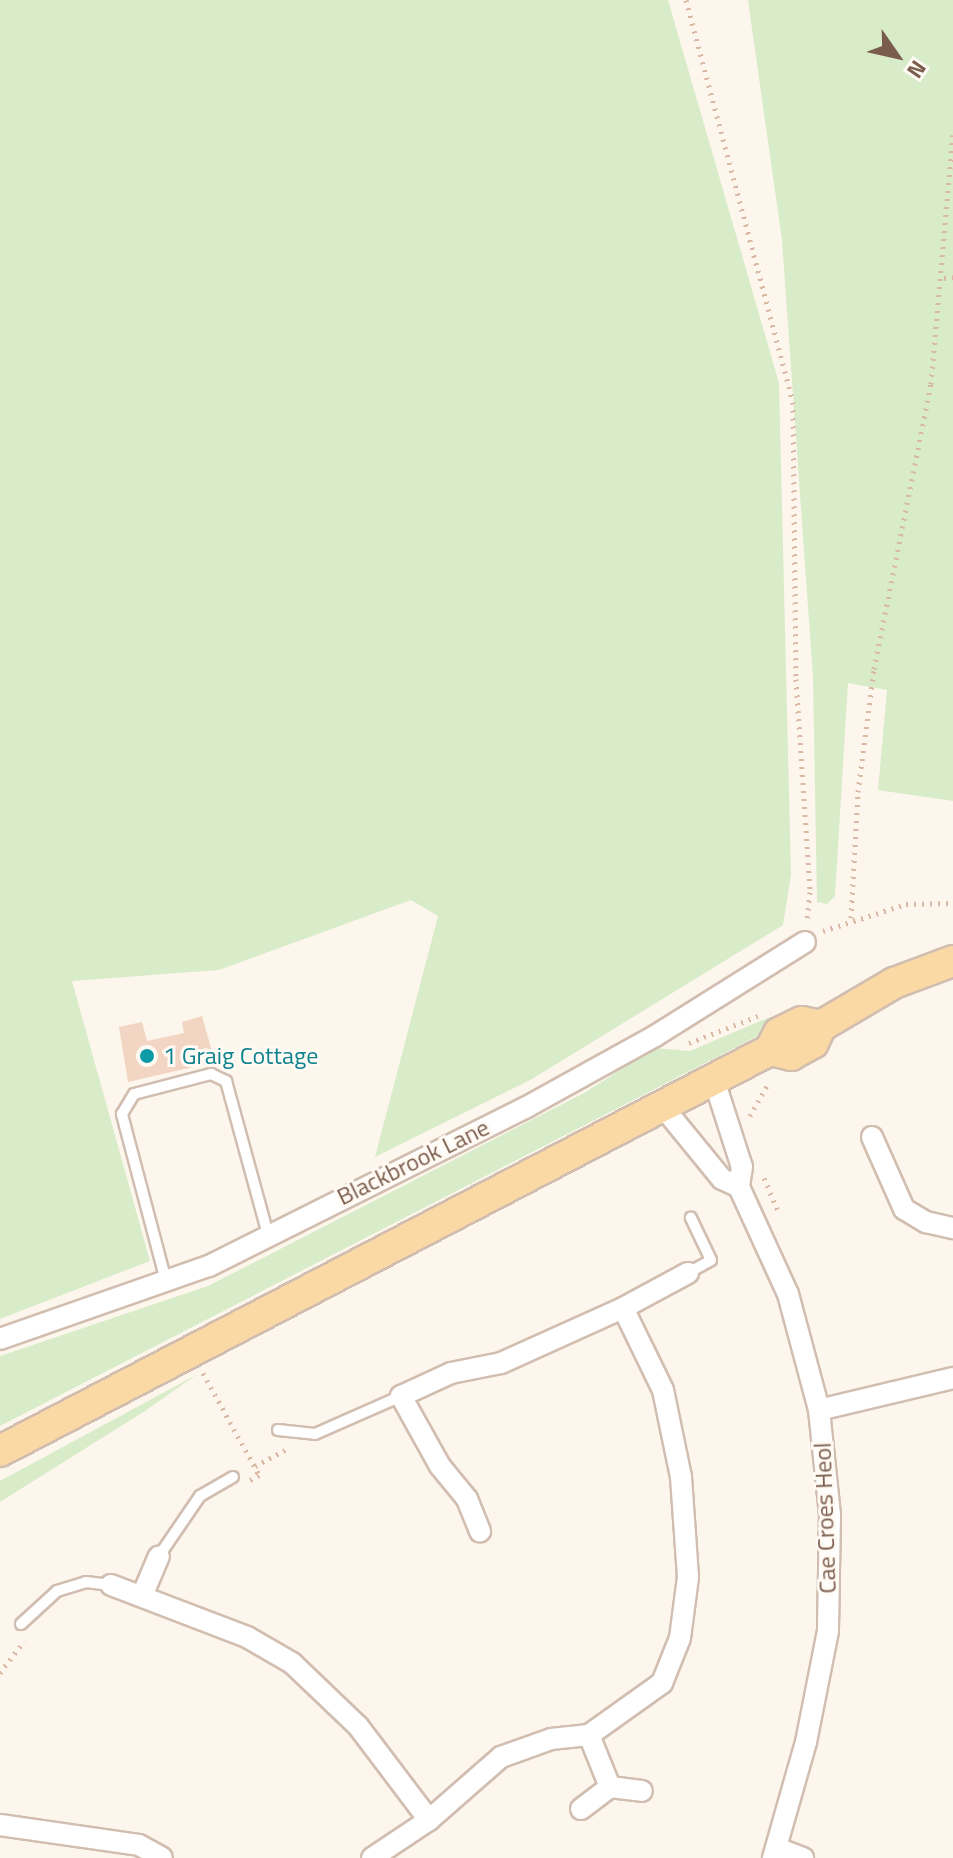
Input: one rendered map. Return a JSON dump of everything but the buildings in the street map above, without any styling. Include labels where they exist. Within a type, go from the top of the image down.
[{"type":"main road","points":[[0,1451],[714,1080],[770,1064],[779,1033],[802,1022],[821,1026],[894,983],[953,961]]},
{"type":"street","name":"Blackbrook Lane","points":[[0,1339],[166,1281],[268,1235],[525,1108],[655,1036],[805,942]]},
{"type":"street","name":"Cae Croes Heol","points":[[714,1080],[742,1167],[739,1187],[788,1294],[819,1410],[830,1514],[828,1631],[775,1853]]},
{"type":"street","name":"Cae Croes Heol","points":[[663,1107],[722,1179],[739,1187]]},
{"type":"street","points":[[872,1137],[904,1209],[926,1222],[953,1228]]},
{"type":"street","points":[[480,1531],[467,1499],[440,1466],[401,1396],[451,1373],[501,1363],[623,1308],[688,1273]]},
{"type":"street","points":[[372,1858],[429,1820],[501,1757],[551,1739],[589,1735],[662,1683],[680,1638],[688,1577],[681,1477],[663,1390],[623,1308]]},
{"type":"street","points":[[819,1410],[953,1378]]},
{"type":"street","points":[[142,1596],[159,1556]]},
{"type":"street","points":[[111,1585],[247,1637],[292,1663],[358,1726],[429,1820]]},
{"type":"street","points":[[589,1735],[610,1787]]},
{"type":"street","points":[[581,1809],[610,1787],[642,1791]]},
{"type":"street","points":[[0,1825],[139,1845],[162,1858]]},
{"type":"street","points":[[775,1853],[803,1858]]},
{"type":"lane","points":[[166,1281],[122,1114],[134,1094],[211,1074],[226,1081],[268,1235]]},
{"type":"lane","points":[[688,1273],[711,1260],[691,1218]]},
{"type":"lane","points":[[278,1430],[315,1434],[401,1396]]},
{"type":"lane","points":[[159,1556],[200,1496],[233,1477]]},
{"type":"lane","points":[[21,1624],[57,1591],[86,1582],[111,1585]]},
{"type":"path","points":[[686,0],[793,402],[796,679],[810,892],[805,942]]},
{"type":"path","points":[[851,918],[858,792],[874,669],[931,384],[944,278],[953,135]]},
{"type":"path","points":[[944,278],[953,277]]},
{"type":"path","points":[[805,942],[851,918],[906,904],[953,903]]},
{"type":"path","points":[[655,1036],[660,1044],[674,1049],[767,1013]]},
{"type":"path","points":[[748,1121],[770,1064]]},
{"type":"path","points":[[761,1171],[783,1223]]},
{"type":"path","points":[[191,1351],[255,1466]]},
{"type":"green space","points":[[0,0],[668,0],[779,383],[791,875],[783,925],[532,1079],[375,1157],[438,916],[411,900],[219,970],[72,981],[150,1261],[0,1319]]},
{"type":"green space","points":[[748,0],[953,0],[953,801],[878,790],[887,690],[848,683],[835,896],[827,904],[817,902],[813,677],[782,241]]},
{"type":"green space","points":[[770,1017],[783,1023],[0,1426],[0,1356],[208,1286],[584,1093],[655,1048],[690,1051]]},
{"type":"green space","points":[[196,1375],[145,1411],[0,1502],[0,1481]]},
{"type":"place","name":"1 Graig Cottage","points":[[147,1056]]}]
